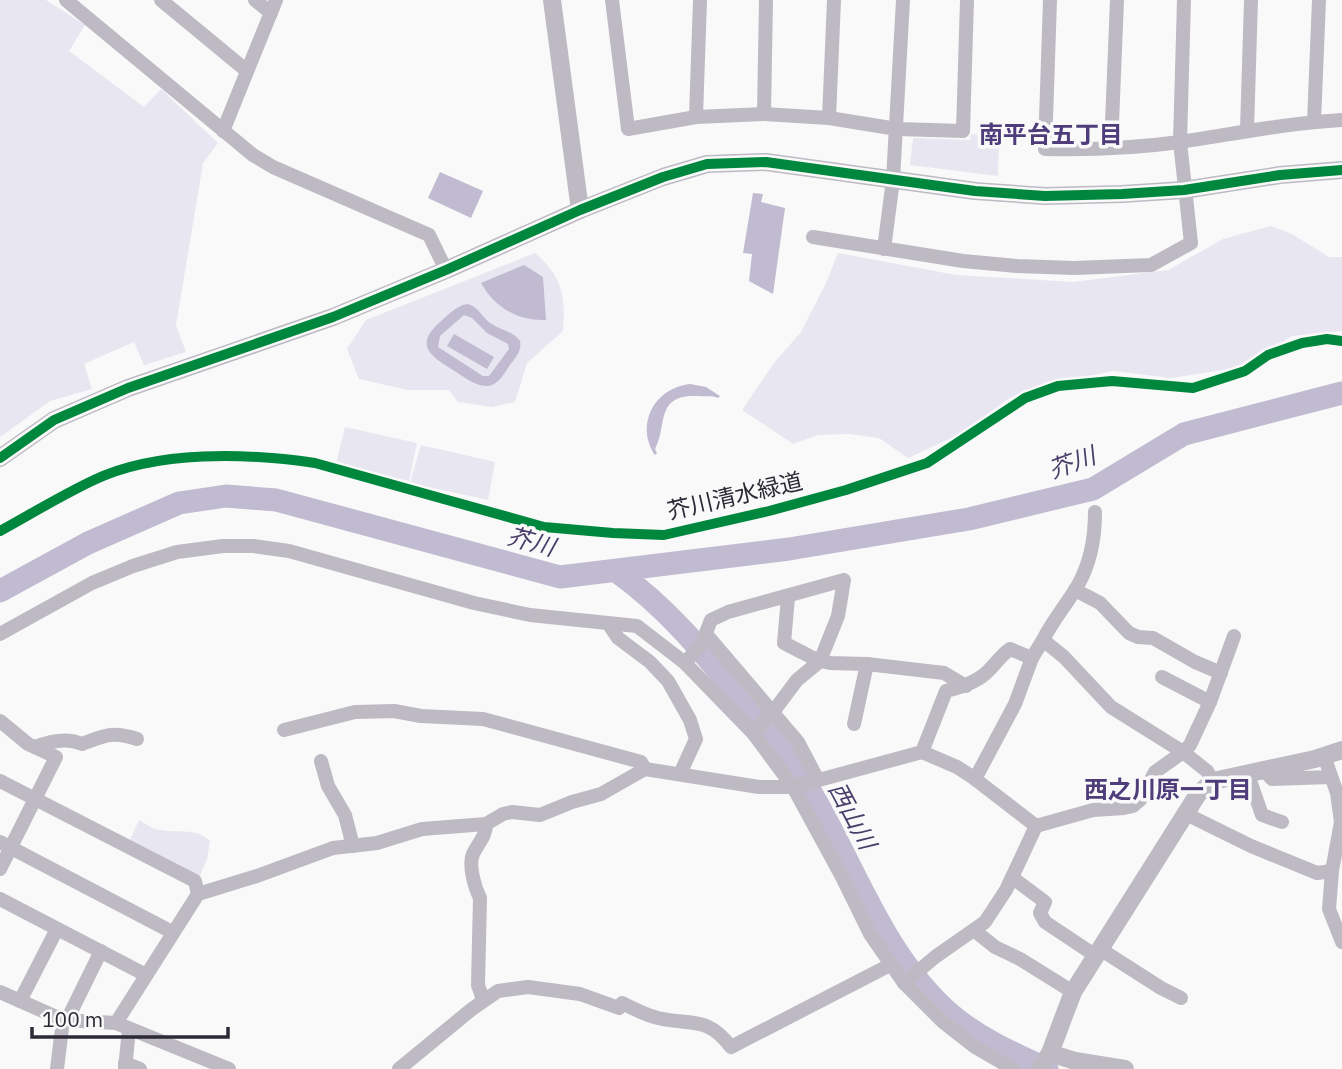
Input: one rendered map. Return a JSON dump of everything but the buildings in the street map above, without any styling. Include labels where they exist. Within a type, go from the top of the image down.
[{"type":"street","points":[[66,0],[253,155],[273,167],[429,235],[446,270]]},
{"type":"street","points":[[161,0],[247,71]]},
{"type":"street","points":[[223,131],[273,7],[254,0]]},
{"type":"street","points":[[552,0],[580,209]]},
{"type":"street","points":[[612,0],[628,129],[696,117],[764,114],[829,118],[897,129],[963,131],[967,0]]},
{"type":"street","points":[[696,117],[700,0]]},
{"type":"street","points":[[764,114],[766,0]]},
{"type":"street","points":[[829,118],[834,0]]},
{"type":"street","points":[[884,249],[897,129],[903,0]]},
{"type":"street","points":[[1050,0],[1045,149],[1084,150],[1180,142],[1247,130],[1342,120]]},
{"type":"street","points":[[1111,148],[1117,0]]},
{"type":"street","points":[[813,237],[1017,266],[1074,268],[1151,265],[1191,243],[1180,142],[1184,0]]},
{"type":"street","points":[[1247,130],[1251,0]]},
{"type":"street","points":[[1314,122],[1319,0]]},
{"type":"street","points":[[0,458],[54,421],[128,388],[333,317],[446,270],[580,209],[663,177],[707,164],[766,162],[975,191],[1045,196],[1184,190],[1280,175],[1342,170]]},
{"type":"street","points":[[975,779],[1015,704],[1032,658],[1088,565],[1095,512]]},
{"type":"street","points":[[0,634],[92,583],[133,566],[177,552],[223,546],[253,546],[289,551],[474,603],[530,615],[637,626],[687,660],[754,733],[795,786],[870,934],[890,965],[943,1022],[975,1047],[1013,1069]]},
{"type":"street","points":[[687,660],[704,638],[711,620],[728,612],[845,580],[838,616],[820,661],[797,680],[773,713],[754,733]]},
{"type":"street","points":[[1075,590],[1100,603],[1129,633],[1153,638],[1195,662],[1221,673]]},
{"type":"street","points":[[788,597],[784,643],[820,661],[944,673],[966,686]]},
{"type":"street","points":[[608,623],[618,638],[650,662],[668,681],[690,720],[696,739],[680,774]]},
{"type":"street","points":[[1036,826],[1093,810],[1133,806],[1140,800],[1155,772],[1184,752],[1210,702],[1234,636]]},
{"type":"street","points":[[704,638],[798,742],[818,780]]},
{"type":"street","points":[[1043,640],[1064,657],[1111,707],[1184,752],[1207,771],[1213,781]]},
{"type":"street","points":[[922,752],[946,691],[966,686],[985,674],[1010,649],[1032,658]]},
{"type":"street","points":[[854,724],[867,664]]},
{"type":"street","points":[[1163,677],[1210,702]]},
{"type":"street","points":[[284,730],[355,712],[394,711],[421,716],[483,719],[641,762],[645,769]]},
{"type":"street","points":[[0,721],[35,747],[56,757],[35,799],[5,845],[0,869]]},
{"type":"street","points":[[35,747],[50,741],[76,741],[82,744],[108,734],[137,739]]},
{"type":"street","points":[[1125,1069],[1075,1061],[1045,1060],[1073,992],[1198,794],[1213,781],[1342,750]]},
{"type":"street","points":[[140,1069],[125,1066],[122,1026],[146,975],[198,894],[333,848],[377,843],[422,829],[486,824],[512,812],[540,815],[601,794],[645,769],[759,787],[795,786],[922,752],[957,767],[1036,826]]},
{"type":"street","points":[[1324,756],[1335,780],[1340,822],[1329,909],[1342,942]]},
{"type":"street","points":[[321,761],[327,786],[345,815],[353,846]]},
{"type":"street","points":[[1255,771],[1272,779],[1335,780]]},
{"type":"street","points":[[1255,771],[1262,815],[1282,822]]},
{"type":"street","points":[[0,782],[195,881],[198,894]]},
{"type":"street","points":[[1186,814],[1251,846],[1317,873],[1332,871]]},
{"type":"street","points":[[484,1000],[478,985],[480,898],[476,891],[471,860],[486,833],[486,824]]},
{"type":"street","points":[[906,982],[920,969],[975,931],[998,905],[1036,826]]},
{"type":"street","points":[[5,845],[172,932]]},
{"type":"street","points":[[1013,878],[1045,902],[1040,913],[1045,922],[1181,998]]},
{"type":"street","points":[[0,899],[146,975]]},
{"type":"street","points":[[20,1001],[57,929]]},
{"type":"street","points":[[975,931],[995,947],[1073,992]]},
{"type":"street","points":[[57,1069],[65,1020],[101,951]]},
{"type":"street","points":[[399,1069],[498,991],[528,987],[580,994],[619,1008],[622,1003],[644,1014],[708,1026],[720,1034],[731,1047],[890,965]]},
{"type":"street","points":[[0,992],[65,1020],[122,1026],[229,1069]]},
{"type":"shaded area","points":[[0,0],[46,0],[85,25],[69,51],[144,107],[161,89],[218,143],[203,163],[176,325],[186,352],[144,365],[134,342],[84,364],[92,389],[50,401],[0,437]]},
{"type":"shaded area","points":[[971,134],[999,135],[998,176],[910,165],[913,138],[970,140]]},
{"type":"shaded area","points":[[440,172],[483,191],[471,218],[428,198]]},
{"type":"shaded area","points":[[753,193],[763,194],[761,202],[785,208],[773,294],[749,281],[752,254],[743,253]]},
{"type":"shaded area","points":[[1271,226],[1292,234],[1329,257],[1342,257],[1342,331],[1292,336],[1242,367],[1171,378],[1113,371],[1065,381],[1011,397],[960,434],[908,458],[879,438],[849,434],[818,435],[793,444],[742,410],[774,363],[801,332],[838,253],[956,275],[1073,282],[1168,270],[1223,239]]},
{"type":"shaded area","points":[[535,253],[557,279],[563,297],[563,331],[527,363],[515,402],[492,407],[458,402],[449,390],[408,390],[359,379],[347,349],[366,320]]},
{"type":"shaded area","points":[[524,265],[543,277],[546,320],[526,318],[508,311],[493,299],[481,283]]},
{"type":"shaded area","points":[[463,305],[474,307],[489,322],[520,341],[516,357],[495,384],[482,386],[471,382],[438,360],[428,349],[428,337],[432,330],[452,311]],"holes":[[[464,315],[472,318],[487,333],[508,344],[509,349],[489,376],[483,376],[438,347],[440,336]]]},
{"type":"shaded area","points":[[454,334],[494,357],[487,369],[447,346]]},
{"type":"shaded area","points":[[690,384],[706,387],[720,396],[684,397],[668,406],[655,455],[647,432],[652,410],[658,400],[667,393]]},
{"type":"shaded area","points":[[345,427],[417,443],[409,481],[336,464]]},
{"type":"shaded area","points":[[421,445],[495,462],[488,500],[410,483]]},
{"type":"shaded area","points":[[139,820],[157,829],[200,834],[210,841],[207,859],[199,878],[129,842]]},
{"type":"waterway","name":"芥川","points":[[0,591],[88,543],[179,503],[226,496],[276,500],[560,577],[789,549],[969,519],[1093,489],[1184,434],[1342,393]]},
{"type":"waterway","name":"西山川","points":[[616,571],[653,600],[685,633],[789,759],[812,794],[888,938],[927,991],[972,1031],[1047,1069]]},
{"type":"cycle path","points":[[0,458],[54,420],[128,388],[333,317],[580,210],[663,177],[707,164],[766,162],[975,191],[1045,196],[1184,190],[1280,175],[1342,170]]},
{"type":"cycle path","name":"芥川清水緑道","points":[[0,531],[82,486],[119,470],[174,459],[232,456],[315,463],[544,527],[664,535],[846,490],[927,463],[1025,398],[1058,386],[1112,381],[1193,388],[1245,371],[1268,355],[1302,343],[1327,339],[1342,341]]},
{"type":"district","name":"南平台五丁目","points":[[1051,135]]},
{"type":"district","name":"西之川原一丁目","points":[[1168,790]]}]
